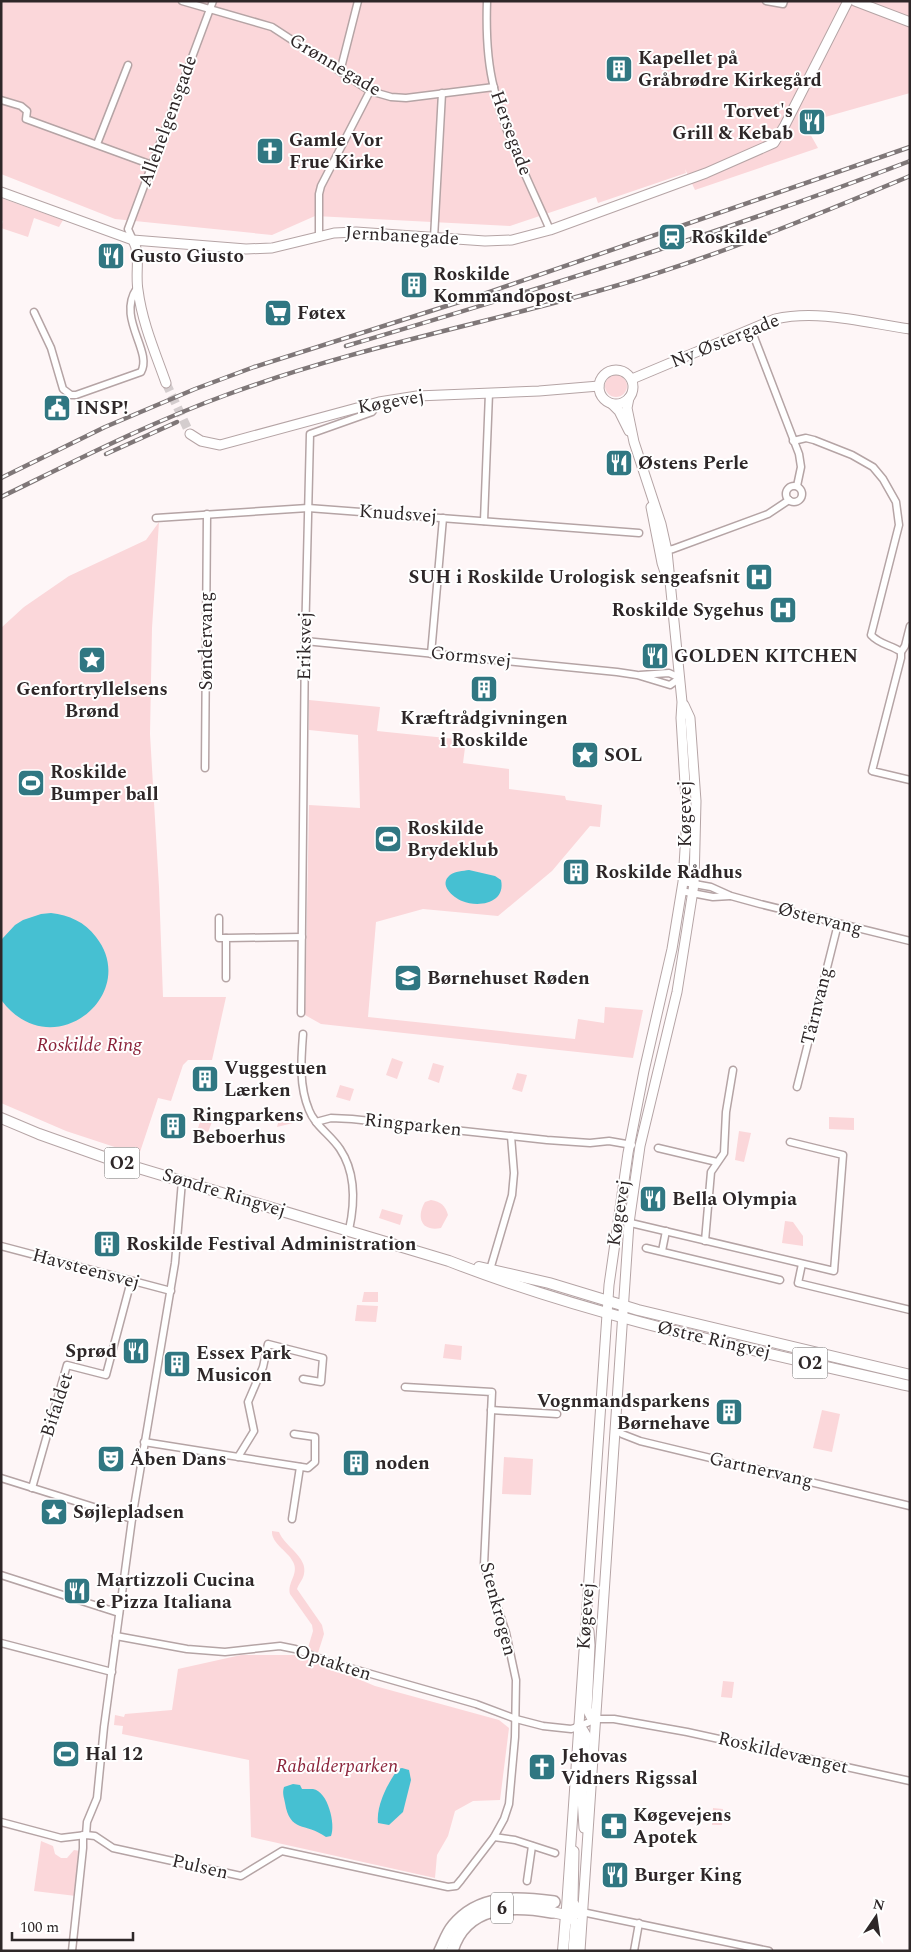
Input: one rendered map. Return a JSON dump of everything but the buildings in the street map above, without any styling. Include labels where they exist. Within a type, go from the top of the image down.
[{"type":"highway","points":[[440,1951],[452,1927],[473,1908],[484,1903],[502,1898],[518,1898],[553,1907]]},
{"type":"highway","name":"6","points":[[452,1951],[460,1933],[468,1924],[486,1912],[501,1908],[553,1907]]},
{"type":"main road","name":"Søndre Ringvej","points":[[1,1118],[84,1150],[489,1273],[606,1314]]},
{"type":"main road","name":"Søndre Ringvej","points":[[489,1273],[549,1283],[623,1305],[714,1328]]},
{"type":"main road","name":"Østre Ringvej","points":[[606,1314],[910,1386]]},
{"type":"main road","name":"Østre Ringvej","points":[[714,1328],[910,1375]]},
{"type":"main road","name":"6","points":[[553,1907],[569,1914]]},
{"type":"main road","points":[[569,1914],[582,1912]]},
{"type":"main road","name":"Køgevej","points":[[563,1951],[569,1914]]},
{"type":"street","name":"Grønnegade","points":[[182,1],[272,27],[370,91],[390,97],[398,98],[494,87]]},
{"type":"street","name":"Allehelgensgade","points":[[133,240],[128,229],[212,1]]},
{"type":"street","points":[[340,72],[358,1]]},
{"type":"street","name":"Hersegade","points":[[487,1],[487,37],[494,87],[506,128],[550,230]]},
{"type":"street","points":[[766,1],[774,4],[783,4],[784,1]]},
{"type":"street","name":"Jernbanegade","points":[[1,192],[133,240],[259,249],[272,248],[334,233],[356,232],[434,238],[512,240],[550,230],[720,167],[774,143],[786,125],[848,1]]},
{"type":"street","points":[[856,1],[910,22]]},
{"type":"street","points":[[97,144],[128,66]]},
{"type":"street","points":[[319,237],[319,194],[321,186],[370,91]]},
{"type":"street","points":[[434,238],[442,93]]},
{"type":"street","points":[[1,100],[20,106],[27,111],[26,118],[152,165]]},
{"type":"street","points":[[133,240],[137,248],[137,288],[144,321],[166,383]]},
{"type":"street","points":[[34,312],[51,348],[63,389],[71,395],[76,395],[141,372],[144,363],[133,326],[130,308],[131,297],[137,288]]},
{"type":"street","name":"Ny Østergade","points":[[632,378],[775,319],[800,315],[839,318],[910,329]]},
{"type":"street","points":[[751,329],[801,461],[800,474],[796,486]]},
{"type":"street","points":[[613,370],[623,370],[632,378],[633,390],[629,398],[620,404],[612,404],[602,397],[599,386],[602,376],[613,370]]},
{"type":"street","name":"Køgevej","points":[[190,434],[201,441],[220,445],[379,402],[417,396],[599,386]]},
{"type":"street","points":[[484,521],[489,393]]},
{"type":"street","name":"Køgevej","points":[[569,1914],[566,1904],[607,1300],[630,1144],[644,1071],[672,949],[682,887],[687,817],[680,678],[661,524],[634,442],[627,408],[629,398]]},
{"type":"street","name":"Eriksvej","points":[[301,1013],[304,890],[305,641],[310,434],[372,412],[379,402]]},
{"type":"street","name":"Køgevej","points":[[612,404],[619,411],[634,442]]},
{"type":"street","points":[[793,441],[806,438],[814,440],[863,460],[873,467],[891,491],[897,508],[899,525],[871,636],[877,642],[901,652]]},
{"type":"street","points":[[663,551],[768,514],[788,500],[795,501],[800,498],[801,491],[796,486],[790,486],[787,490],[788,500]]},
{"type":"street","name":"Knudsvej","points":[[156,518],[308,508],[639,533]]},
{"type":"street","name":"Søndervang","points":[[205,768],[207,514]]},
{"type":"street","points":[[432,654],[443,518]]},
{"type":"street","points":[[910,626],[905,646],[901,652],[872,771],[910,780]]},
{"type":"street","name":"Gormsvej","points":[[305,641],[636,675],[669,673],[680,678],[670,686],[636,675]]},
{"type":"street","name":"Køgevej","points":[[580,1951],[629,1223],[640,1146],[677,992],[693,889],[696,801],[690,718],[682,702]]},
{"type":"street","name":"Østervang","points":[[682,887],[713,897],[731,896],[910,941]]},
{"type":"street","points":[[219,918],[219,938],[302,937]]},
{"type":"street","name":"Tårnvang","points":[[797,1087],[838,924]]},
{"type":"street","points":[[226,938],[226,978]]},
{"type":"street","points":[[303,1034],[302,1086],[310,1113],[340,1149],[352,1180],[354,1198],[349,1230]]},
{"type":"street","points":[[706,1241],[711,1172],[724,1153],[726,1112],[733,1070]]},
{"type":"street","name":"Ringparken","points":[[316,1122],[331,1118],[352,1118],[590,1144],[609,1141],[640,1146]]},
{"type":"street","points":[[489,1273],[512,1195],[514,1173],[511,1136]]},
{"type":"street","points":[[618,1220],[834,1271],[843,1155],[790,1142]]},
{"type":"street","points":[[658,1148],[717,1162]]},
{"type":"street","points":[[72,1951],[87,1822],[97,1798],[104,1727],[132,1519],[179,1236],[182,1181]]},
{"type":"street","points":[[662,1251],[666,1232]]},
{"type":"street","name":"Havsteensvej","points":[[1,1246],[171,1291]]},
{"type":"street","points":[[646,1248],[780,1280]]},
{"type":"street","points":[[802,1264],[798,1283],[910,1310]]},
{"type":"street","name":"Bifaldet","points":[[33,1489],[67,1365],[106,1375],[131,1280]]},
{"type":"street","points":[[238,1457],[254,1432],[248,1402],[263,1367],[268,1344],[323,1358],[321,1382],[303,1379]]},
{"type":"street","name":"Stenkrogen","points":[[405,1387],[492,1392],[484,1564],[506,1633],[516,1680],[516,1719]]},
{"type":"street","points":[[491,1410],[557,1414]]},
{"type":"street","name":"Gartnervang","points":[[614,1428],[622,1434],[640,1441],[910,1506]]},
{"type":"street","points":[[144,1442],[308,1468],[315,1462],[315,1437],[294,1434]]},
{"type":"street","points":[[292,1519],[300,1467]]},
{"type":"street","points":[[1,1478],[132,1519]]},
{"type":"street","points":[[1,1575],[119,1613]]},
{"type":"street","points":[[586,1613],[590,1645],[587,1709],[591,1717],[596,1719]]},
{"type":"street","name":"Optakten","points":[[116,1636],[187,1649],[225,1652],[280,1646],[295,1649],[371,1675],[476,1704],[516,1719],[564,1729],[578,1727]]},
{"type":"street","points":[[1,1643],[112,1672]]},
{"type":"street","points":[[516,1719],[509,1804],[494,1837],[515,1840],[555,1853]]},
{"type":"street","points":[[578,1727],[596,1719]]},
{"type":"street","name":"Roskildevænget","points":[[596,1719],[614,1719],[687,1732],[910,1781]]},
{"type":"street","points":[[578,1727],[586,1735],[582,1798],[586,1847]]},
{"type":"street","name":"Pulsen","points":[[1,1822],[61,1838],[85,1835],[95,1836],[113,1848],[241,1876],[282,1851],[448,1887],[456,1886],[494,1837]]},
{"type":"street","points":[[572,1828],[575,1858],[573,1902],[582,1912]]},
{"type":"street","points":[[527,1881],[532,1846]]},
{"type":"street","points":[[553,1907],[566,1904],[582,1912],[769,1951]]},
{"type":"street","points":[[569,1914],[575,1924],[573,1951]]},
{"type":"street","points":[[634,1951],[639,1923]]},
{"type":"green space","points":[[1,1],[910,1],[910,93],[804,123],[818,148],[695,190],[685,169],[686,173],[598,203],[596,197],[510,226],[315,216],[272,235],[115,219],[1,174]]},
{"type":"green space","points":[[1,198],[63,220],[59,227],[34,218],[28,237],[1,228],[3,221],[1,220]]},
{"type":"green space","points":[[616,375],[624,378],[627,386],[624,394],[616,397],[608,394],[605,386],[608,378]]},
{"type":"green space","name":"Roskilde Ring","points":[[159,522],[152,628],[150,734],[163,997],[226,997],[212,1060],[188,1060],[183,1065],[171,1101],[158,1098],[139,1155],[66,1131],[1,1103],[1,628],[24,607],[69,576],[146,540]]},
{"type":"green space","points":[[309,700],[380,707],[377,731],[466,740],[463,763],[509,769],[509,789],[565,796],[566,800],[602,805],[600,827],[590,826],[552,871],[498,916],[423,909],[376,922],[368,1017],[575,1039],[578,1019],[604,1023],[605,1007],[643,1010],[633,1058],[321,1024],[305,1015],[309,805],[360,808],[358,735],[309,730]]},
{"type":"green space","points":[[392,1058],[403,1062],[397,1079],[386,1075]]},
{"type":"green space","points":[[433,1063],[444,1066],[439,1083],[428,1079]]},
{"type":"green space","points":[[517,1073],[527,1075],[522,1092],[512,1089]]},
{"type":"green space","points":[[340,1085],[354,1089],[350,1101],[336,1097]]},
{"type":"green space","points":[[205,1108],[216,1112],[208,1132],[198,1128]]},
{"type":"green space","points":[[296,1112],[301,1121],[277,1127],[280,1115]]},
{"type":"green space","points":[[829,1117],[854,1118],[854,1130],[829,1129]]},
{"type":"green space","points":[[739,1131],[751,1133],[744,1162],[735,1160]]},
{"type":"green space","points":[[431,1200],[442,1204],[447,1212],[448,1215],[441,1228],[429,1228],[422,1222],[422,1208],[425,1202]]},
{"type":"green space","points":[[382,1209],[403,1215],[400,1225],[379,1218]]},
{"type":"green space","points":[[785,1221],[793,1222],[803,1236],[803,1246],[782,1243]]},
{"type":"green space","points":[[364,1292],[378,1292],[378,1302],[362,1302]]},
{"type":"green space","points":[[357,1305],[378,1306],[376,1322],[355,1321]]},
{"type":"green space","points":[[445,1344],[462,1346],[461,1360],[443,1358]]},
{"type":"green space","points":[[822,1410],[840,1414],[832,1452],[813,1448]]},
{"type":"green space","points":[[504,1457],[533,1459],[531,1495],[502,1494]]},
{"type":"green space","points":[[272,1531],[279,1532],[303,1562],[304,1574],[297,1589],[322,1625],[324,1634],[317,1656],[307,1651],[313,1631],[312,1625],[289,1590],[295,1572],[294,1564],[274,1540]]},
{"type":"green space","name":"Rabalderparken","points":[[241,1655],[300,1655],[375,1686],[499,1720],[509,1728],[500,1800],[473,1801],[455,1811],[448,1836],[437,1855],[435,1878],[251,1837],[249,1760],[122,1734],[123,1726],[114,1725],[115,1715],[124,1717],[125,1714],[172,1710],[178,1669]]},
{"type":"green space","points":[[723,1681],[734,1682],[732,1698],[721,1697]]},
{"type":"green space","points":[[713,1808],[723,1809],[722,1825],[712,1825]]},
{"type":"green space","points":[[41,1841],[53,1846],[55,1854],[61,1858],[67,1858],[74,1850],[80,1851],[76,1896],[34,1891]]},
{"type":"water","points":[[469,870],[495,876],[501,880],[501,888],[495,899],[490,902],[476,904],[462,901],[451,894],[446,887],[447,879],[450,875],[459,871]]},
{"type":"water","points":[[51,913],[64,915],[76,920],[92,932],[107,959],[107,980],[99,1000],[85,1015],[66,1025],[45,1027],[23,1020],[2,1001],[2,939],[15,925],[23,920]]},
{"type":"water","points":[[398,1769],[409,1770],[411,1780],[403,1812],[389,1825],[378,1823],[379,1809],[390,1781]]},
{"type":"water","points":[[293,1784],[300,1785],[302,1789],[318,1791],[323,1796],[330,1809],[331,1836],[326,1837],[300,1826],[291,1819],[287,1812],[283,1791],[284,1787]]},
{"type":"tunnel","points":[[166,383],[190,434]]},
{"type":"railway","points":[[1,478],[105,427],[195,389],[254,367],[478,296],[910,147]]},
{"type":"railway","points":[[346,346],[630,259],[771,212],[910,161]]},
{"type":"railway","points":[[1,497],[140,430],[226,395],[320,364],[558,302],[683,265],[759,237],[910,176]]},
{"type":"railway","points":[[106,454],[177,422]]},
{"type":"place","name":"Kapellet på Gråbrødre Kirkegård","points":[[619,69]]},
{"type":"place","name":"Torvet's Grill & Kebab","points":[[812,122]]},
{"type":"place","name":"Gamle Vor Frue Kirke","points":[[270,151]]},
{"type":"place","name":"Roskilde","points":[[672,237]]},
{"type":"place","name":"Gusto Giusto","points":[[111,256]]},
{"type":"place","name":"Roskilde Kommandopost","points":[[414,285]]},
{"type":"place","name":"Føtex","points":[[278,313]]},
{"type":"place","name":"INSP!","points":[[57,408]]},
{"type":"place","name":"Østens Perle","points":[[619,463]]},
{"type":"place","name":"SUH i Roskilde Urologisk sengeafsnit","points":[[759,577]]},
{"type":"place","name":"Roskilde Sygehus","points":[[783,610]]},
{"type":"place","name":"GOLDEN KITCHEN","points":[[655,656]]},
{"type":"place","name":"Genfortryllelsens Brønd","points":[[92,660]]},
{"type":"place","name":"Kræftrådgivningen i Roskilde","points":[[484,689]]},
{"type":"place","name":"SOL","points":[[585,755]]},
{"type":"place","name":"Roskilde Bumper ball","points":[[31,783]]},
{"type":"place","name":"Roskilde Brydeklub","points":[[388,839]]},
{"type":"place","name":"Roskilde Rådhus","points":[[576,872]]},
{"type":"place","name":"Børnehuset Røden","points":[[408,978]]},
{"type":"place","name":"Vuggestuen Lærken","points":[[205,1079]]},
{"type":"place","name":"Ringparkens Beboerhus","points":[[173,1126]]},
{"type":"place","name":"Bella Olympia","points":[[653,1199]]},
{"type":"place","name":"Roskilde Festival Administration","points":[[107,1244]]},
{"type":"place","name":"Sprød","points":[[136,1351]]},
{"type":"place","name":"Essex Park Musicon","points":[[177,1364]]},
{"type":"place","name":"Vognmandsparkens Børnehave","points":[[729,1412]]},
{"type":"place","name":"Åben Dans","points":[[111,1459]]},
{"type":"place","name":"noden","points":[[356,1463]]},
{"type":"place","name":"Søjlepladsen","points":[[54,1512]]},
{"type":"place","name":"Martizzoli Cucina e Pizza Italiana","points":[[77,1591]]},
{"type":"place","name":"Hal 12","points":[[66,1754]]},
{"type":"place","name":"Jehovas Vidners Rigssal","points":[[542,1767]]},
{"type":"place","name":"Køgevejens Apotek","points":[[614,1826]]},
{"type":"place","name":"Burger King","points":[[615,1875]]}]
